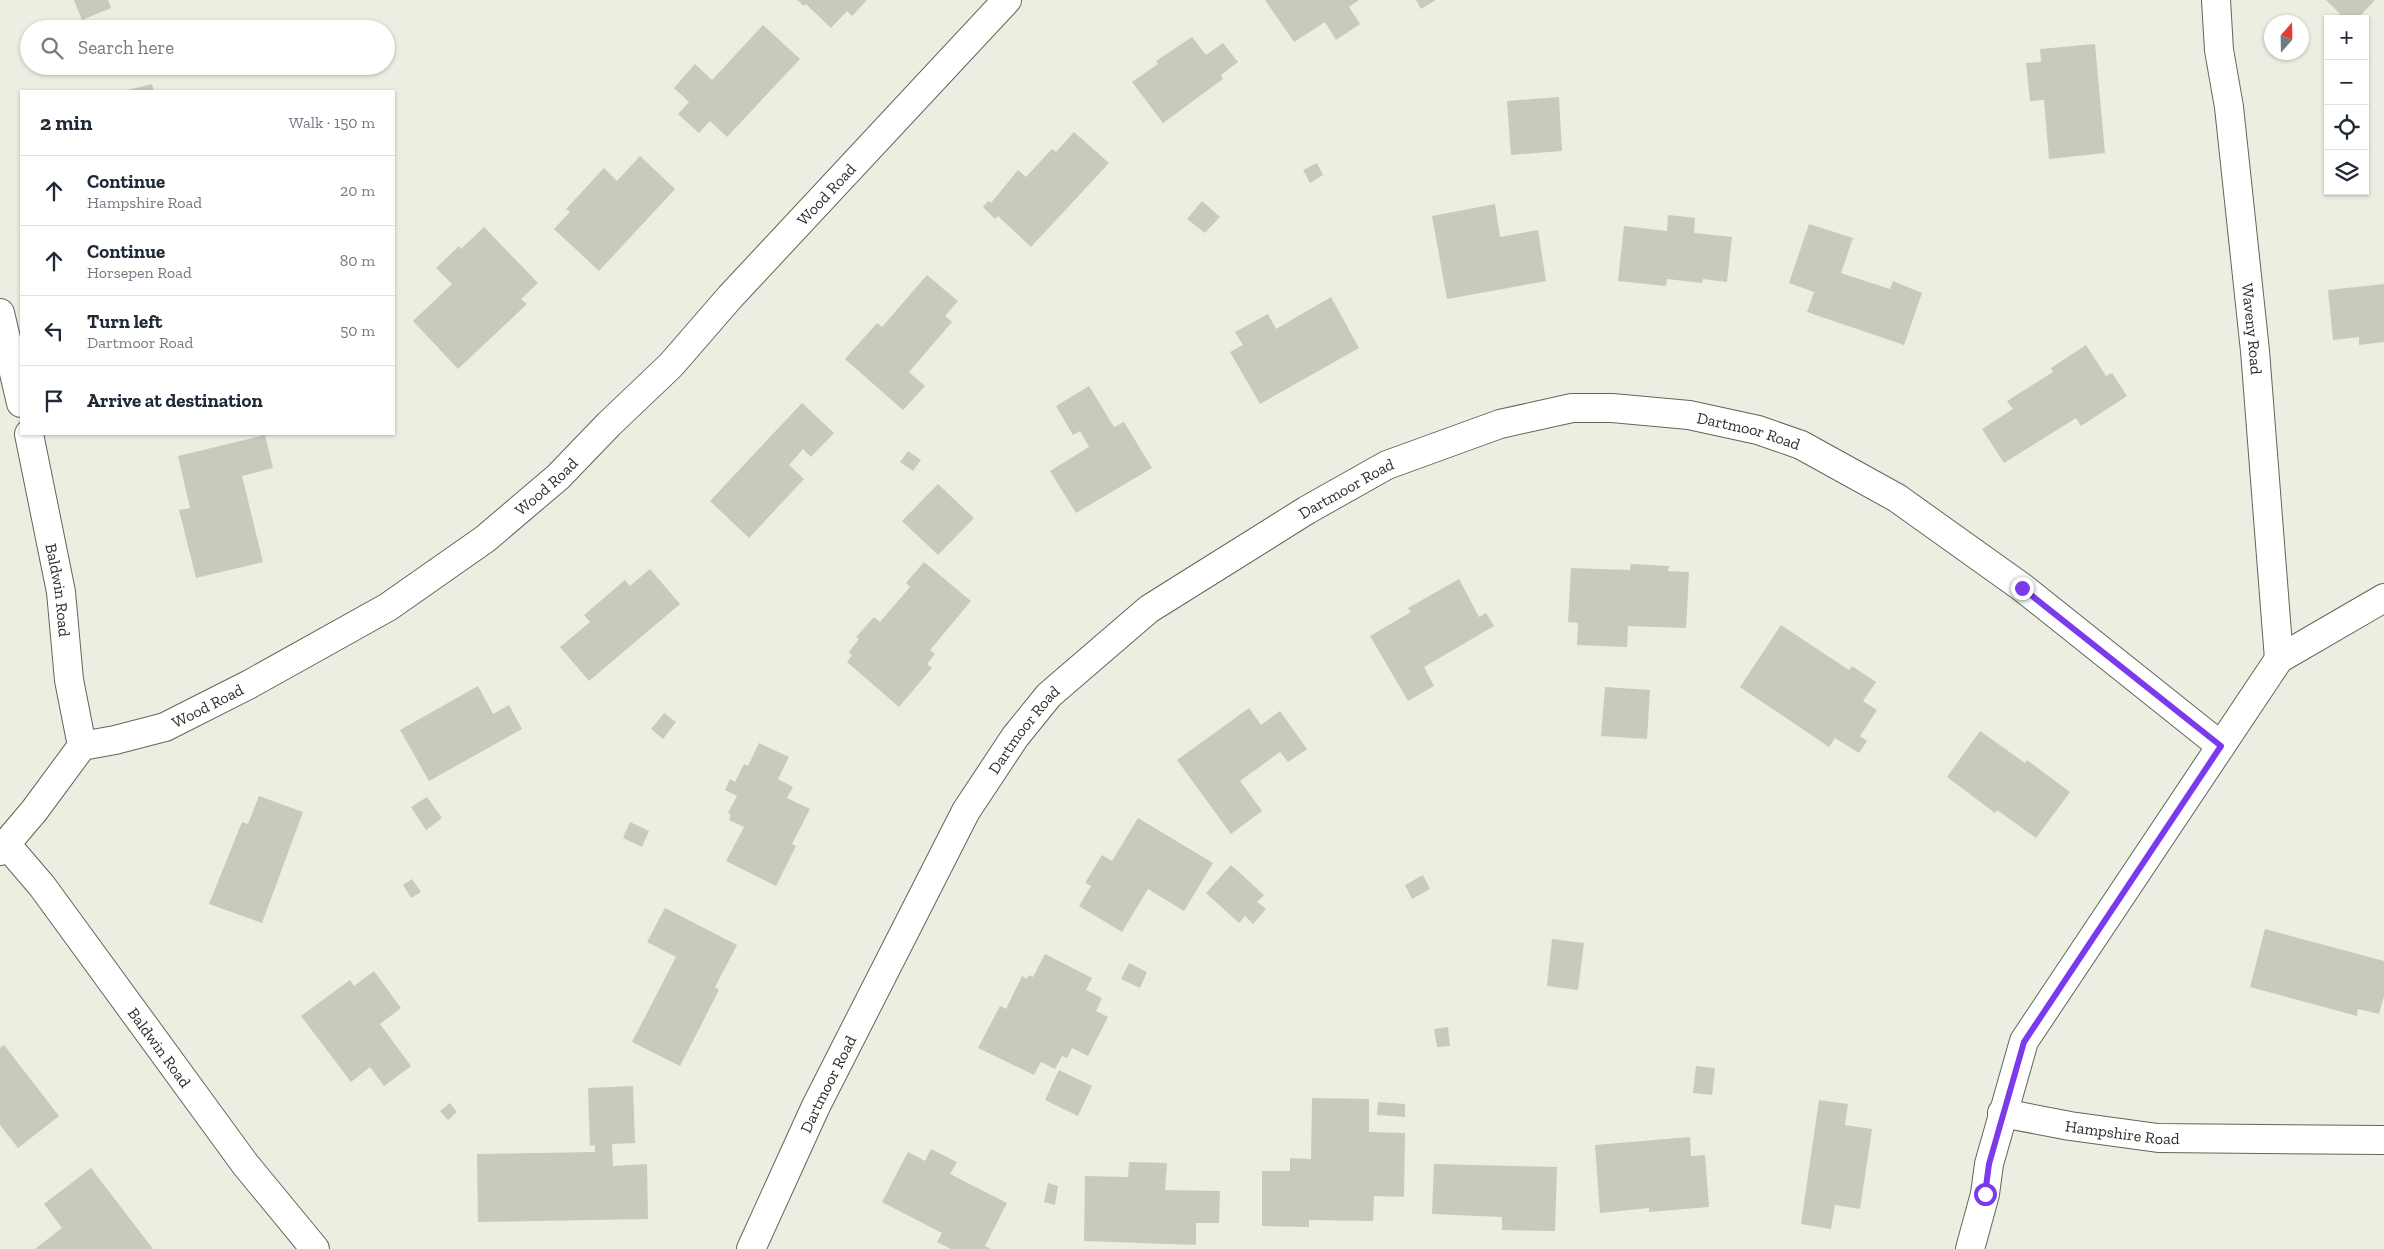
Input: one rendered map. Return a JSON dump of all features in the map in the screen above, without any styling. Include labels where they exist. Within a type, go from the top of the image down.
[{"type":"street","name":"Wood Road","points":[[82,746],[115,740],[165,727],[250,684],[388,608],[485,539],[558,477],[671,364],[730,297],[1007,0]]},
{"type":"street","name":"Waveny Road","points":[[2216,0],[2219,50],[2229,107],[2255,351],[2279,658]]},
{"type":"street","points":[[0,313],[20,399]]},
{"type":"street","name":"Dartmoor Road","points":[[751,1249],[816,1106],[966,811],[1015,737],[1049,695],[1149,609],[1306,510],[1387,465],[1500,424],[1572,408],[1612,408],[1689,415],[1758,430],[1801,445],[1897,498],[2022,588],[2221,746]]},
{"type":"street","name":"Baldwin Road","points":[[28,435],[61,592],[69,680],[82,746]]},
{"type":"street","points":[[1970,1249],[2002,1113],[2024,1042],[2279,658],[2384,598]]},
{"type":"street","points":[[3,848],[34,811],[82,746]]},
{"type":"street","name":"Baldwin Road","points":[[3,848],[42,886],[245,1164],[315,1249]]},
{"type":"street","name":"Hampshire Road","points":[[2002,1113],[2070,1126],[2158,1138],[2384,1140]]},
{"type":"building","points":[[74,0],[108,0],[111,8],[82,20]]},
{"type":"building","points":[[797,0],[867,0],[852,16],[847,11],[831,28],[806,4],[804,6]]},
{"type":"building","points":[[1265,0],[1359,0],[1349,7],[1360,24],[1336,40],[1325,22],[1294,42]]},
{"type":"building","points":[[1416,0],[1436,0],[1421,9]]},
{"type":"building","points":[[2326,0],[2375,0],[2361,15],[2341,15]]},
{"type":"building","points":[[763,25],[800,59],[727,137],[710,121],[699,133],[678,114],[689,102],[674,88],[695,64],[712,80]]},
{"type":"building","points":[[1192,37],[1206,55],[1223,43],[1238,62],[1221,75],[1223,79],[1163,123],[1132,82],[1158,64],[1156,61]]},
{"type":"building","points":[[2095,44],[2105,153],[2049,159],[2044,100],[2030,101],[2026,63],[2041,62],[2040,49]]},
{"type":"building","points":[[152,84],[154,90],[128,90]]},
{"type":"building","points":[[1559,97],[1562,151],[1511,155],[1507,101]]},
{"type":"building","points":[[1074,132],[1109,163],[1031,247],[998,216],[995,219],[983,207],[988,201],[991,203],[1018,170],[1026,177],[1052,149],[1056,152]]},
{"type":"building","points":[[640,156],[675,189],[599,271],[554,229],[570,212],[566,209],[604,168],[617,181]]},
{"type":"building","points":[[1317,163],[1323,175],[1310,183],[1303,170]]},
{"type":"building","points":[[1202,201],[1220,217],[1205,233],[1187,219]]},
{"type":"building","points":[[1495,204],[1500,237],[1538,230],[1546,281],[1447,299],[1432,216]]},
{"type":"building","points":[[1668,215],[1695,218],[1694,233],[1732,237],[1727,282],[1703,279],[1702,283],[1667,279],[1666,286],[1618,281],[1624,226],[1667,231]]},
{"type":"building","points":[[1809,224],[1853,238],[1841,273],[1890,289],[1893,281],[1922,293],[1904,345],[1807,312],[1814,292],[1789,283]]},
{"type":"building","points":[[484,227],[538,283],[521,299],[527,304],[458,369],[413,321],[452,284],[436,268],[459,246],[461,249]]},
{"type":"building","points":[[927,275],[958,301],[945,316],[952,322],[909,372],[925,386],[903,410],[845,359],[877,323],[882,327]]},
{"type":"building","points":[[2384,284],[2384,342],[2359,345],[2359,337],[2333,340],[2328,290]]},
{"type":"building","points":[[1331,297],[1359,348],[1260,404],[1230,352],[1243,345],[1235,332],[1268,314],[1276,329]]},
{"type":"building","points":[[2086,345],[2106,376],[2112,373],[2127,396],[2081,426],[2076,418],[2004,463],[1982,429],[2013,409],[2007,401],[2053,372],[2051,368]]},
{"type":"building","points":[[1089,386],[1114,427],[1124,422],[1152,468],[1076,513],[1050,471],[1089,447],[1080,431],[1073,435],[1056,406]]},
{"type":"building","points":[[802,403],[834,433],[811,457],[803,449],[789,465],[804,479],[749,538],[710,501]]},
{"type":"building","points":[[265,435],[273,468],[242,476],[263,562],[196,578],[179,510],[190,508],[178,456]]},
{"type":"building","points":[[908,451],[921,460],[913,471],[900,462]]},
{"type":"building","points":[[938,484],[974,518],[938,555],[902,521]]},
{"type":"building","points":[[924,562],[971,601],[930,650],[935,654],[927,664],[932,668],[899,707],[847,662],[852,655],[849,652],[859,639],[856,637],[874,617],[880,622],[910,587],[906,583]]},
{"type":"building","points":[[1631,564],[1669,566],[1668,571],[1689,572],[1686,628],[1628,626],[1627,647],[1577,645],[1578,623],[1568,622],[1571,568],[1630,570]]},
{"type":"building","points":[[650,569],[680,604],[589,681],[560,647],[590,622],[584,615],[625,580],[630,586]]},
{"type":"building","points":[[1459,579],[1479,617],[1486,613],[1494,626],[1424,667],[1434,686],[1408,701],[1370,636],[1411,612],[1408,608]]},
{"type":"building","points":[[1781,625],[1849,670],[1852,666],[1876,682],[1863,701],[1877,710],[1860,736],[1867,741],[1859,753],[1835,738],[1829,747],[1740,687]]},
{"type":"building","points":[[478,686],[493,714],[509,705],[522,729],[429,781],[400,730]]},
{"type":"building","points":[[1605,687],[1650,690],[1647,739],[1601,736]]},
{"type":"building","points":[[1249,708],[1261,725],[1280,711],[1307,749],[1288,762],[1280,752],[1240,781],[1262,811],[1231,834],[1177,760]]},
{"type":"building","points":[[664,713],[676,722],[663,739],[651,729]]},
{"type":"building","points":[[1980,731],[2025,763],[2027,760],[2070,792],[2036,838],[1997,810],[1995,813],[1947,777]]},
{"type":"building","points":[[759,743],[789,757],[778,779],[793,787],[787,798],[810,809],[792,844],[796,846],[776,886],[726,861],[744,827],[729,820],[731,815],[728,813],[737,796],[725,790],[730,779],[735,782],[744,764],[748,766]]},
{"type":"building","points":[[259,796],[303,812],[262,923],[209,904],[242,822],[248,824]]},
{"type":"building","points":[[427,797],[442,818],[426,830],[411,807]]},
{"type":"building","points":[[1138,818],[1213,863],[1184,911],[1148,889],[1122,932],[1079,906],[1091,886],[1085,883],[1102,855],[1112,861]]},
{"type":"building","points":[[630,822],[649,831],[642,847],[623,838]]},
{"type":"building","points":[[1231,865],[1264,895],[1257,902],[1266,909],[1253,924],[1245,916],[1239,923],[1206,893]]},
{"type":"building","points":[[1423,875],[1430,889],[1412,899],[1405,885]]},
{"type":"building","points":[[412,879],[421,892],[411,898],[403,885]]},
{"type":"building","points":[[665,908],[737,945],[715,987],[719,990],[680,1066],[632,1042],[676,957],[647,942]]},
{"type":"building","points":[[2265,929],[2384,961],[2384,996],[2379,1014],[2358,1009],[2357,1016],[2250,987]]},
{"type":"building","points":[[1552,939],[1584,943],[1578,990],[1547,986]]},
{"type":"building","points":[[1045,954],[1092,978],[1086,990],[1102,998],[1096,1011],[1108,1017],[1088,1056],[1072,1048],[1067,1058],[1062,1056],[1055,1069],[1041,1062],[1034,1075],[978,1048],[1000,1006],[1006,1009],[1022,976],[1027,979],[1029,975],[1033,977]]},
{"type":"building","points":[[1129,963],[1147,972],[1140,988],[1121,979]]},
{"type":"building","points":[[374,971],[401,1008],[380,1024],[411,1066],[384,1086],[370,1067],[351,1082],[301,1016],[350,980],[354,986]]},
{"type":"building","points":[[1448,1027],[1450,1046],[1437,1047],[1434,1029]]},
{"type":"building","points":[[4,1045],[59,1116],[18,1148],[0,1125],[0,1048]]},
{"type":"building","points":[[1696,1066],[1715,1068],[1712,1095],[1693,1093]]},
{"type":"building","points":[[1059,1070],[1092,1086],[1078,1116],[1045,1100]]},
{"type":"building","points":[[633,1086],[635,1143],[612,1144],[613,1166],[647,1164],[648,1219],[478,1222],[477,1154],[595,1152],[595,1145],[590,1146],[588,1088]]},
{"type":"building","points":[[1312,1098],[1369,1099],[1369,1132],[1405,1133],[1404,1197],[1374,1196],[1373,1221],[1309,1220],[1309,1227],[1262,1226],[1262,1171],[1290,1171],[1290,1158],[1311,1159]]},
{"type":"building","points":[[1819,1100],[1848,1104],[1845,1125],[1872,1129],[1860,1209],[1835,1205],[1831,1229],[1801,1224]]},
{"type":"building","points":[[1378,1102],[1405,1104],[1405,1117],[1377,1115]]},
{"type":"building","points":[[450,1103],[457,1112],[448,1120],[440,1111]]},
{"type":"building","points":[[1690,1137],[1691,1156],[1705,1155],[1709,1207],[1649,1212],[1649,1208],[1600,1213],[1595,1145]]},
{"type":"building","points":[[931,1149],[957,1162],[950,1174],[1007,1203],[985,1246],[991,1249],[951,1249],[937,1242],[942,1233],[882,1202],[908,1152],[925,1161]]},
{"type":"building","points":[[1129,1162],[1167,1163],[1165,1190],[1220,1191],[1219,1223],[1196,1223],[1196,1245],[1084,1241],[1085,1176],[1128,1177]]},
{"type":"building","points":[[1434,1164],[1557,1167],[1555,1231],[1502,1230],[1502,1217],[1432,1214]]},
{"type":"building","points":[[91,1168],[153,1249],[35,1249],[62,1228],[44,1204]]},
{"type":"building","points":[[1048,1183],[1058,1186],[1055,1205],[1044,1202]]},
{"type":"route","points":[[1985,1194],[1989,1164],[2002,1113],[2024,1042],[2221,746],[2022,588]]}]
